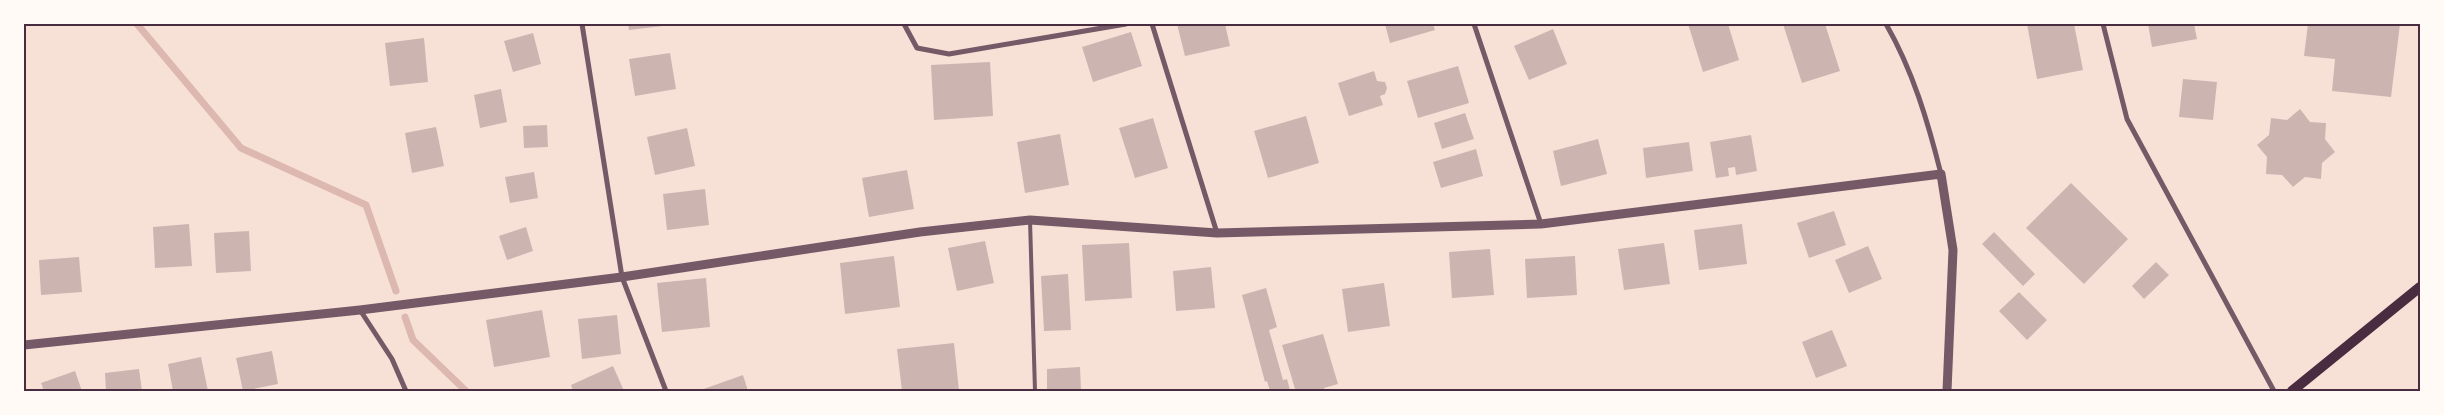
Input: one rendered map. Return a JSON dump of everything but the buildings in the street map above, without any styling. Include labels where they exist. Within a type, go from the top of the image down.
[{"type":"main road","points":[[2292,391],[2420,287]]},
{"type":"street","points":[[582,24],[622,277],[666,391]]},
{"type":"street","points":[[904,24],[916,48],[949,54],[1126,24]]},
{"type":"street","points":[[1152,24],[1217,232]]},
{"type":"street","points":[[1474,24],[1541,224]]},
{"type":"street","points":[[1886,24],[1901,51],[1926,114],[1942,174],[1953,250],[1947,391]]},
{"type":"street","points":[[2103,24],[2127,119],[2274,391]]},
{"type":"street","points":[[24,344],[360,310],[622,277],[920,232],[1030,220],[1217,232],[1541,224],[1942,174]]},
{"type":"street","points":[[360,310],[392,359],[406,391]]},
{"type":"lane","points":[[1030,220],[1035,391]]},
{"type":"waterway","points":[[137,24],[241,148],[366,205],[396,291]]},
{"type":"waterway","points":[[405,317],[413,340],[466,391]]}]
